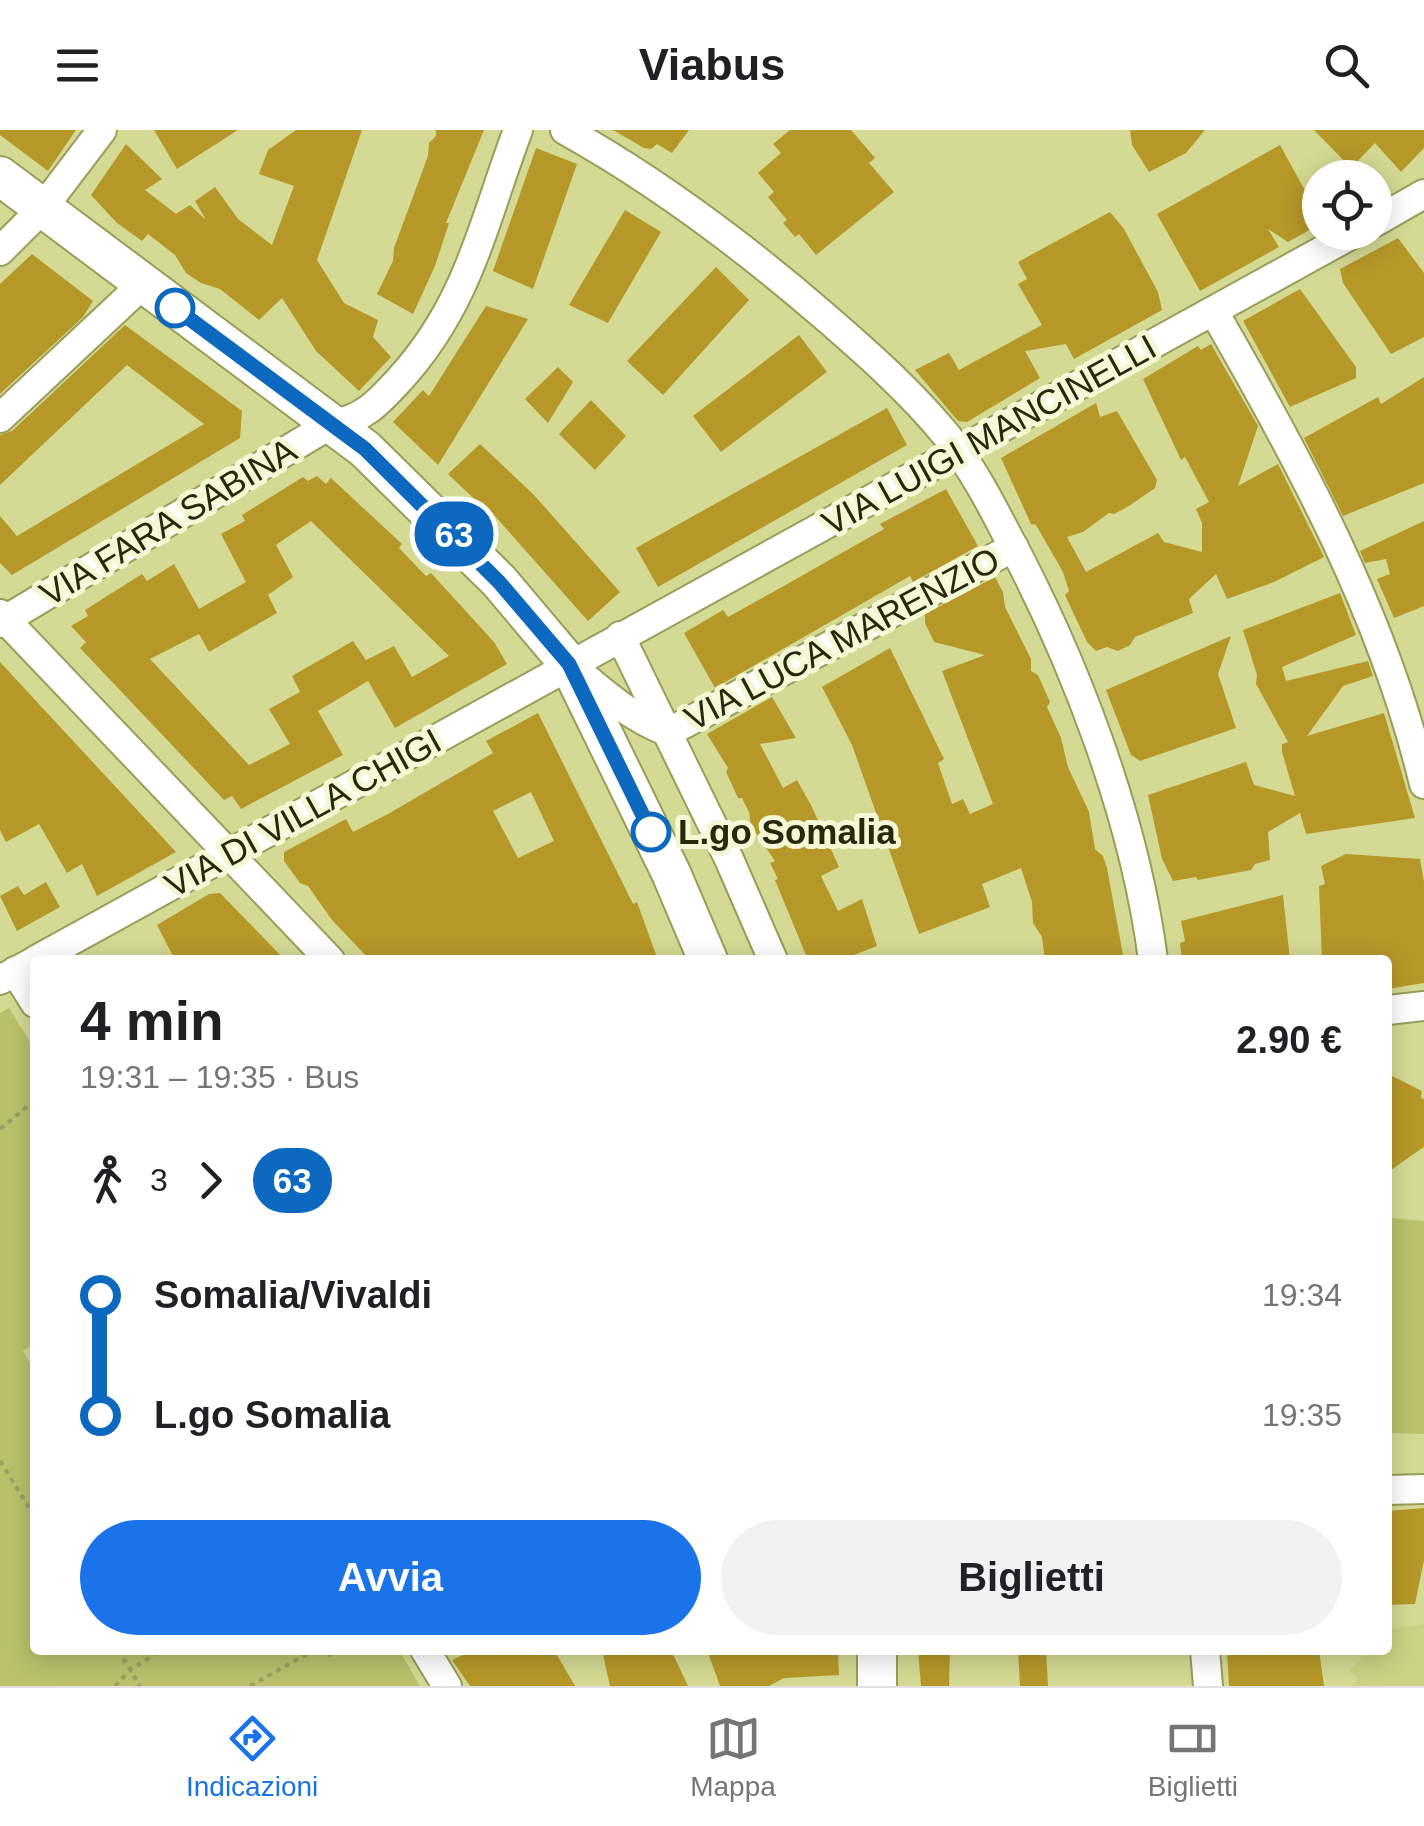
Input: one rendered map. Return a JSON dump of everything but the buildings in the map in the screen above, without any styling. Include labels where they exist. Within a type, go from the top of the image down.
[{"type":"main road","points":[[0,176],[365,449],[499,582],[569,664],[706,955]]},
{"type":"main road","points":[[877,1655],[877,1686]]},
{"type":"street","points":[[0,251],[42,209],[102,130]]},
{"type":"street","name":"VIA FARA SABINA","points":[[2,619],[331,424],[352,420],[367,411],[438,334],[468,274],[518,130]]},
{"type":"street","points":[[565,130],[658,188],[793,289],[899,383],[958,452],[1014,547],[1055,633],[1107,771],[1137,870],[1151,955]]},
{"type":"street","points":[[1392,212],[1424,194]]},
{"type":"street","name":"VIA LUIGI MANCINELLI","points":[[569,664],[1324,250]]},
{"type":"street","points":[[0,418],[143,284]]},
{"type":"street","points":[[1214,312],[1299,464],[1347,566],[1399,698],[1424,784]]},
{"type":"street","name":"VIA LUCA MARENZIO","points":[[669,732],[1014,547]]},
{"type":"street","points":[[2,619],[325,955]]},
{"type":"street","points":[[620,636],[742,886],[771,955]]},
{"type":"street","points":[[569,664],[610,697],[669,732]]},
{"type":"street","name":"VIA DI VILLA CHIGI","points":[[46,955],[569,664]]},
{"type":"street","points":[[1392,1010],[1424,1006]]},
{"type":"street","points":[[1392,1490],[1424,1489]]},
{"type":"street","points":[[430,1655],[447,1686]]},
{"type":"street","points":[[1206,1655],[1208,1686]]},
{"type":"path","points":[[0,1129],[30,1104]]},
{"type":"path","points":[[0,1462],[30,1510]]},
{"type":"path","points":[[121,1655],[140,1686]]},
{"type":"path","points":[[115,1686],[130,1670],[154,1655]]},
{"type":"path","points":[[250,1686],[308,1655]]},
{"type":"shaded area","points":[[9,1008],[30,1042],[30,1346],[23,1351],[30,1363],[30,1655],[402,1655],[420,1686],[0,1686],[0,1013]]},
{"type":"shaded area","points":[[1392,1218],[1424,1221],[1424,1434],[1392,1433]]},
{"type":"shaded area","points":[[1424,1624],[1424,1686],[1352,1686],[1358,1679],[1349,1671],[1365,1655],[1392,1655],[1392,1629]]},
{"type":"bus line","name":"63","points":[[175,308],[365,449],[499,582],[569,664],[651,832]]},
{"type":"place","name":"L.go Somalia","points":[[651,832]]}]
